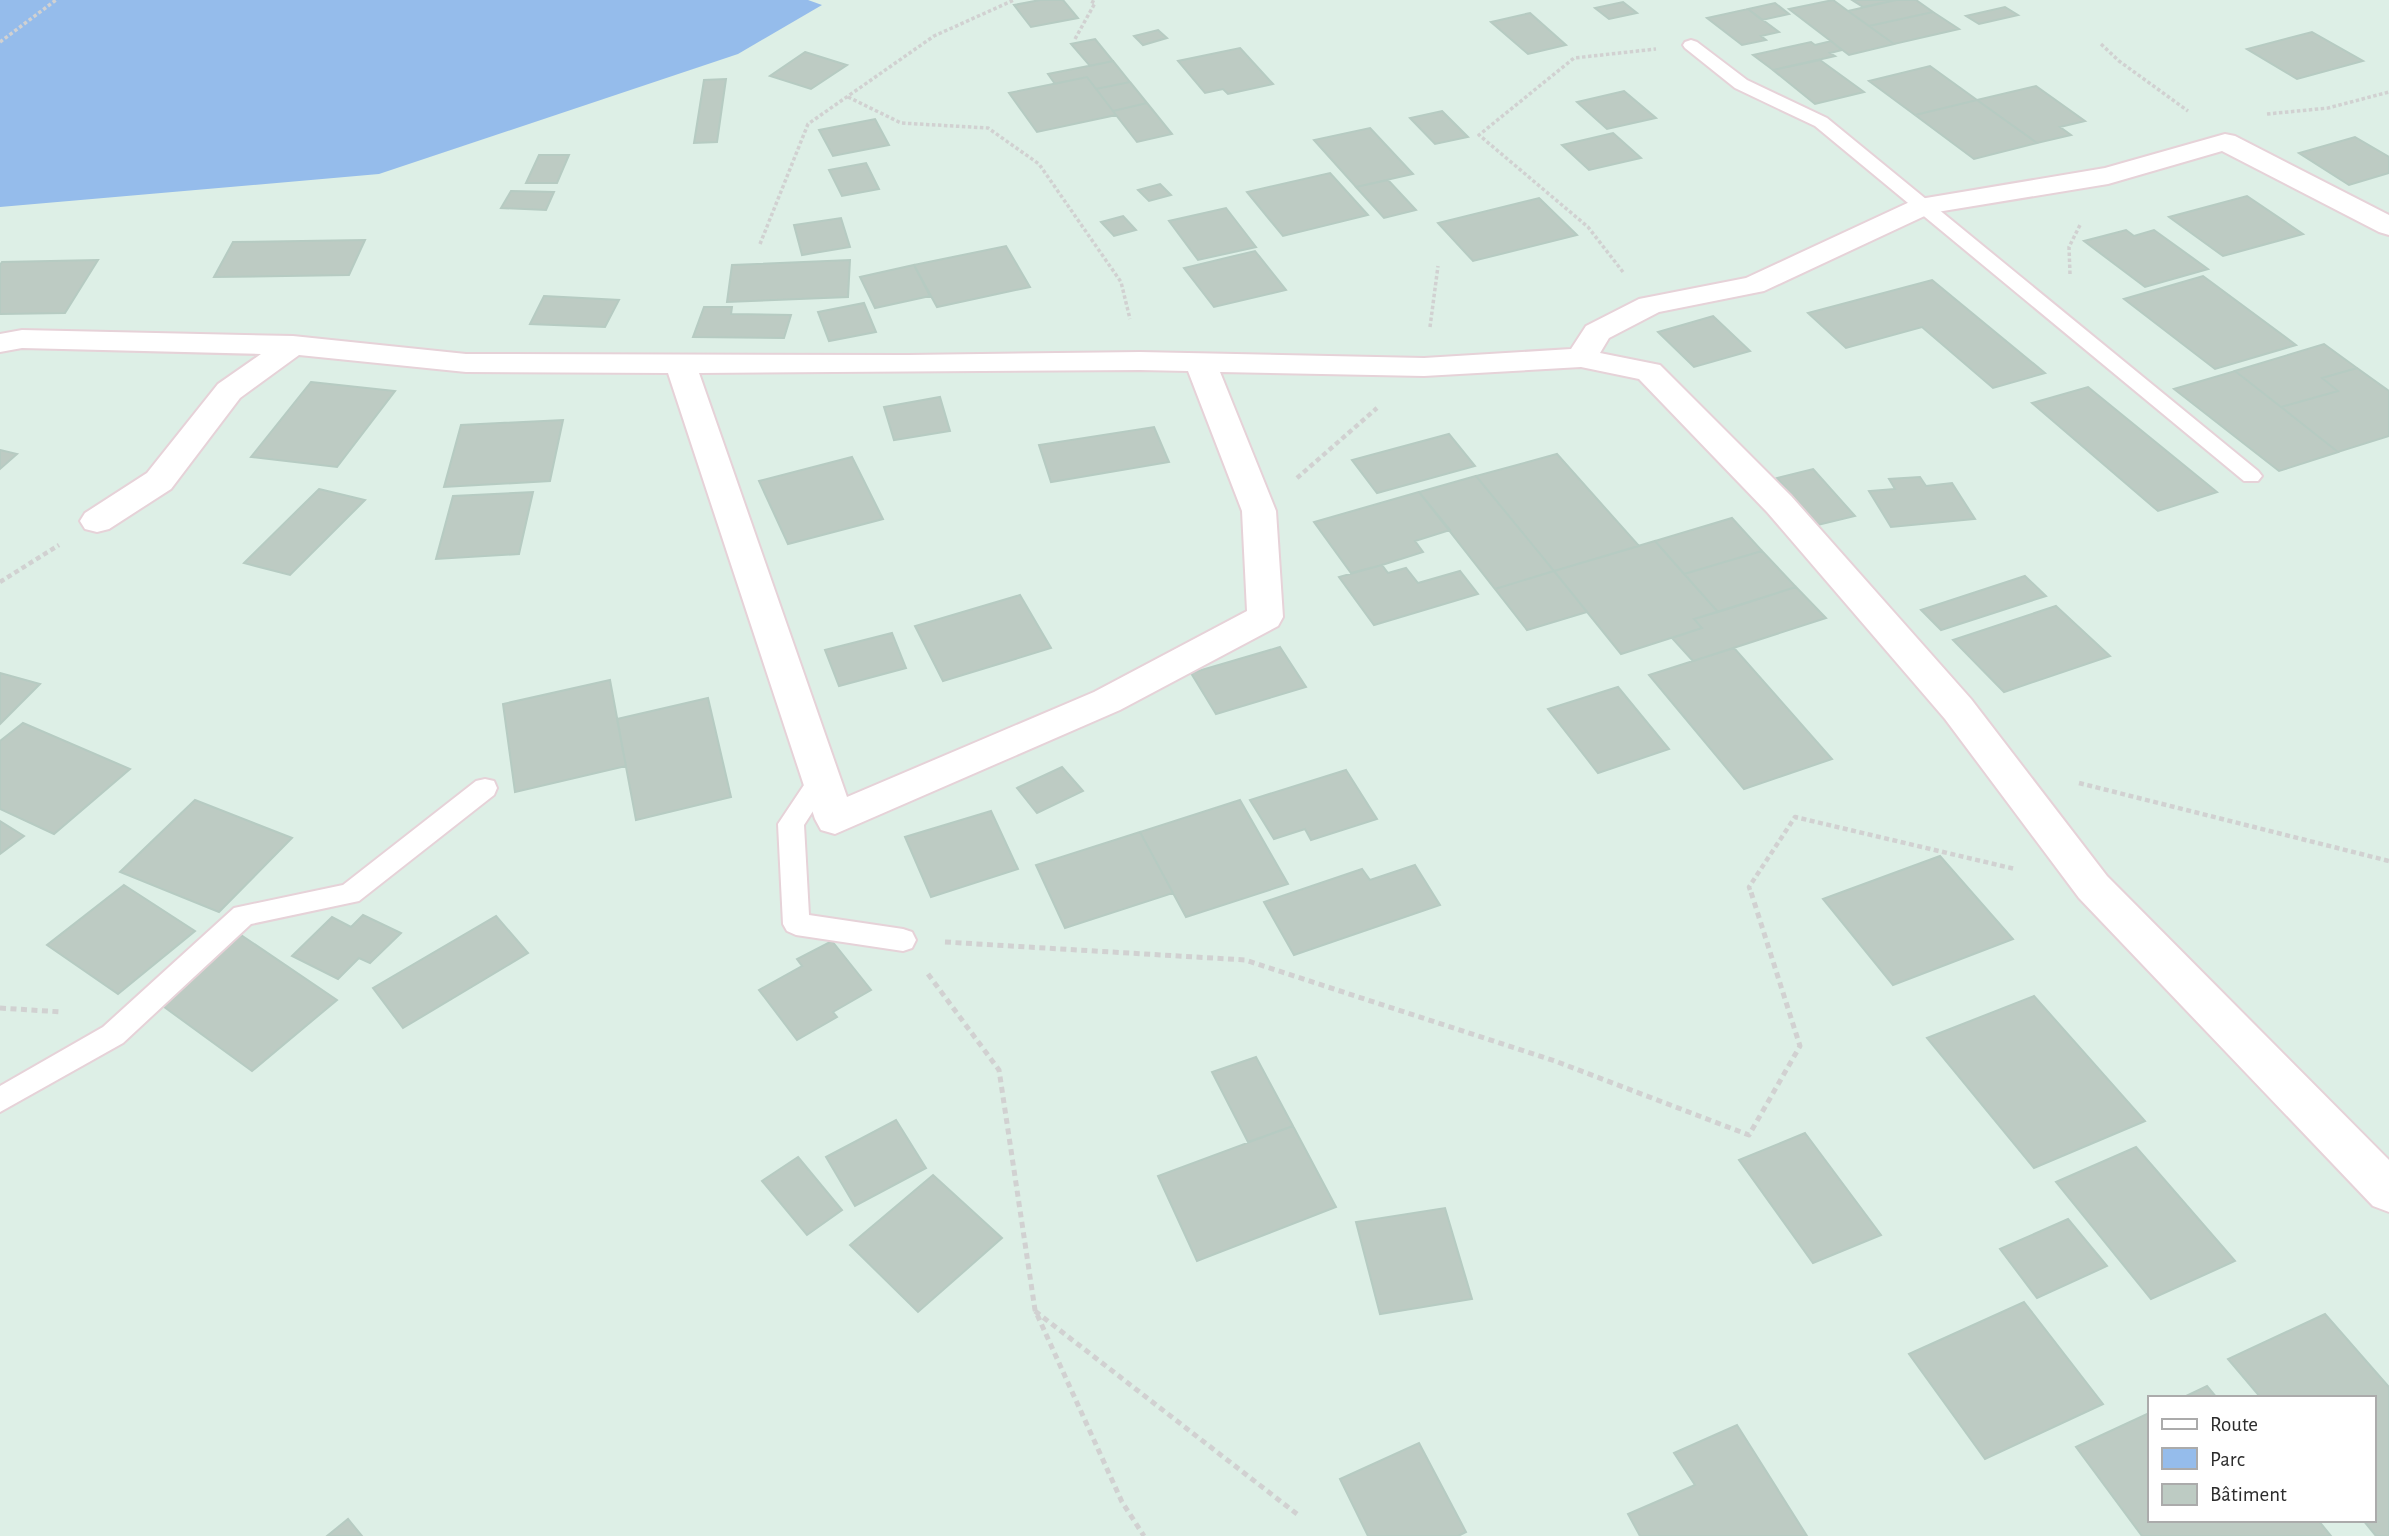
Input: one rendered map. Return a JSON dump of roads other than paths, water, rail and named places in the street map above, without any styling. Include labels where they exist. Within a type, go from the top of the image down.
[{"type":"street","points":[[1581,358],[1597,332],[1650,305],[1754,285],[1924,206],[2108,176],[2225,142],[2389,226]]},
{"type":"street","points":[[0,343],[22,339],[293,345],[466,363],[908,365],[1140,360],[1424,368],[1581,358],[1648,372],[1779,504],[1958,709],[2093,887],[2389,1191]]},
{"type":"street","points":[[97,521],[159,481],[229,391],[293,345]]},
{"type":"street","points":[[680,363],[835,819],[1107,701],[1265,617],[1259,511],[1200,362]]},
{"type":"lane","points":[[1691,45],[1741,84],[1821,121],[2251,475]]},
{"type":"lane","points":[[821,780],[791,824],[796,924],[903,940]]},
{"type":"lane","points":[[0,1100],[113,1035],[243,915],[350,894],[485,788]]}]
